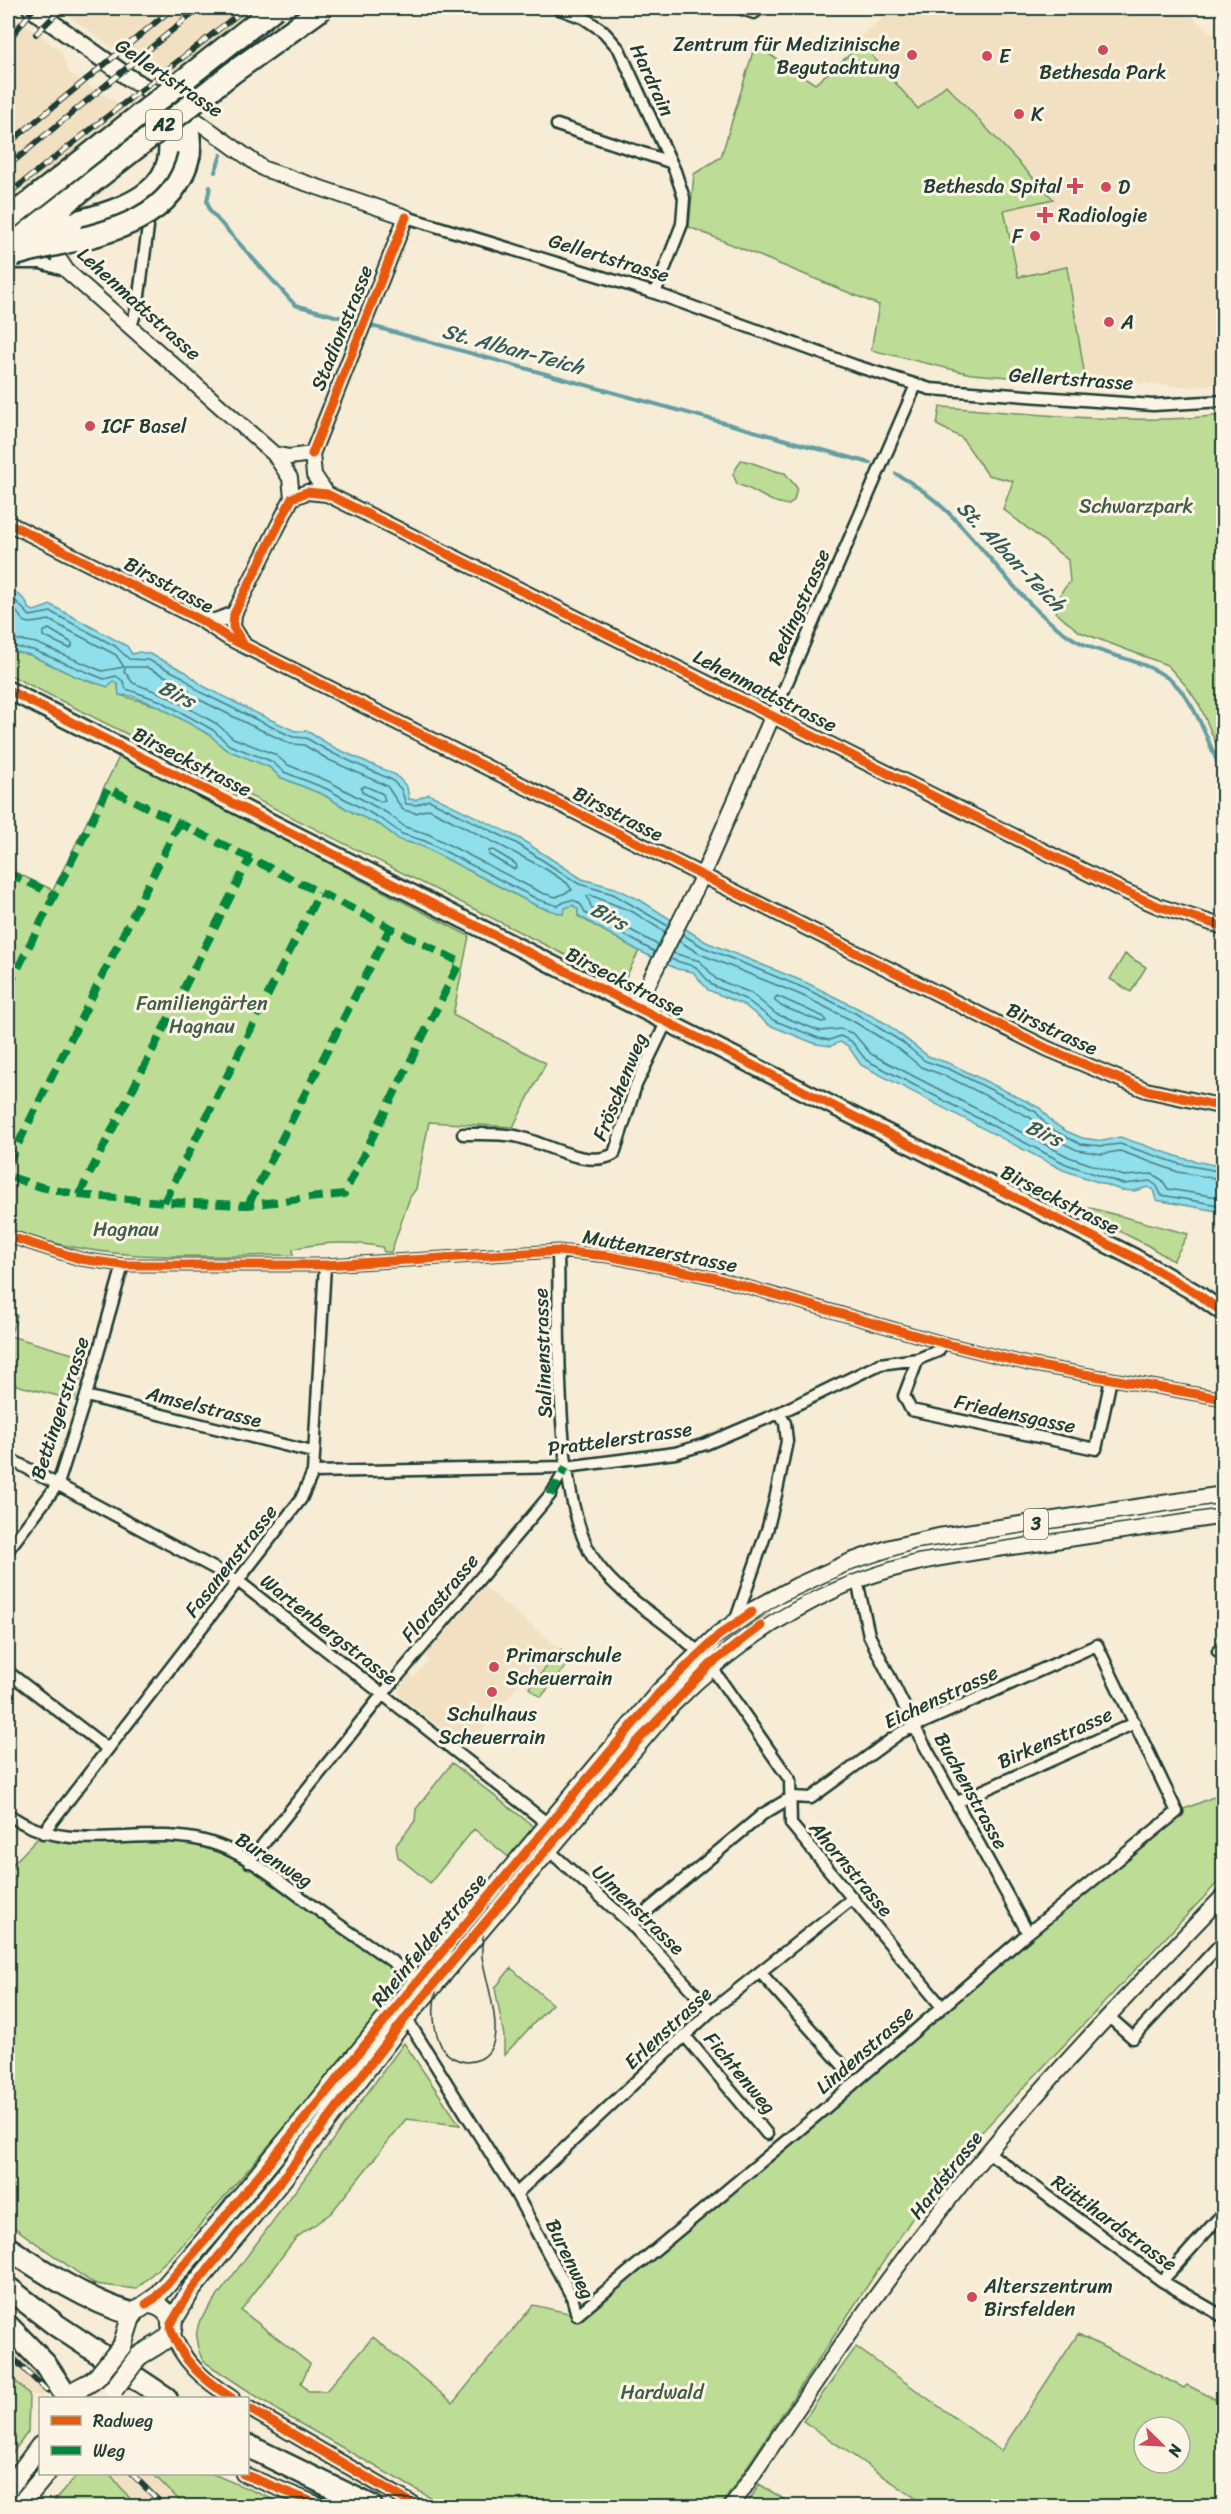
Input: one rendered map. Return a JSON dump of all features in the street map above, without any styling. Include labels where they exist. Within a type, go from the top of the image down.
[{"type":"highway","name":"A2","points":[[8,219],[275,8]]},
{"type":"highway","name":"A2","points":[[8,248],[242,65],[323,8]]},
{"type":"highway","points":[[8,258],[37,248],[117,228],[144,216],[164,200],[179,184],[180,155],[189,129],[170,111]]},
{"type":"highway","points":[[8,236],[108,214],[129,205],[155,186],[180,155]]},
{"type":"highway","points":[[8,2248],[74,2290],[139,2309]]},
{"type":"highway","points":[[8,2288],[95,2353],[164,2397]]},
{"type":"highway","points":[[8,2326],[45,2364],[65,2397]]},
{"type":"highway","points":[[249,2445],[371,2506]]},
{"type":"main road","name":"Gellertstrasse","points":[[31,8],[153,94],[170,111]]},
{"type":"main road","name":"Birseckstrasse","points":[[8,690],[640,1001],[666,1023],[1125,1253],[1196,1293],[1224,1313]]},
{"type":"main road","name":"Rheinfelderstrasse","points":[[541,1844],[548,1824],[660,1692],[738,1632],[805,1602],[891,1549],[939,1538],[1224,1496]]},
{"type":"main road","name":"Rheinfelderstrasse","points":[[854,1571],[942,1555],[1224,1514]]},
{"type":"main road","name":"Rheinfelderstrasse","points":[[67,2397],[73,2391],[91,2383],[98,2376],[122,2346],[139,2309],[155,2298],[401,2012],[541,1844],[672,1703],[705,1659]]},
{"type":"main road","name":"Rheinfelderstrasse","points":[[112,2394],[138,2357],[165,2342],[191,2290],[282,2178],[401,2012]]},
{"type":"main road","points":[[139,2309],[165,2310],[171,2327]]},
{"type":"main road","points":[[8,2489],[39,2447]]},
{"type":"main road","points":[[19,2506],[45,2475]]},
{"type":"street","name":"Hardrain","points":[[557,8],[584,18],[603,31],[620,49],[684,198],[682,224],[655,293]]},
{"type":"street","points":[[739,8],[754,14],[761,8]]},
{"type":"street","name":"Gellertstrasse","points":[[170,111],[229,144],[274,174],[655,293],[916,385],[940,390],[1153,405],[1224,401]]},
{"type":"street","name":"Lehenmattstrasse","points":[[170,111],[156,135],[61,209],[52,234],[56,251],[67,271],[274,454],[290,478],[292,498],[307,492],[327,494],[1124,891],[1158,906],[1224,927]]},
{"type":"street","points":[[557,125],[670,162]]},
{"type":"street","name":"Stadionstrasse","points":[[312,454],[406,217]]},
{"type":"street","points":[[132,327],[138,303],[148,227]]},
{"type":"street","points":[[8,263],[41,263],[67,271]]},
{"type":"street","name":"Redingstrasse","points":[[640,1001],[695,892],[916,385]]},
{"type":"street","points":[[274,454],[289,457],[312,454],[314,475],[327,494]]},
{"type":"street","points":[[244,645],[233,627],[234,614],[292,498]]},
{"type":"street","name":"Birsstrasse","points":[[8,523],[201,620],[244,645],[1048,1049],[1146,1090],[1224,1107]]},
{"type":"street","points":[[201,620],[215,621],[234,614]]},
{"type":"street","name":"Fröschenweg","points":[[463,1134],[515,1136],[566,1154],[607,1158],[614,1154],[636,1085],[666,1023]]},
{"type":"street","name":"Muttenzerstrasse","points":[[8,1236],[80,1259],[123,1265],[325,1265],[558,1251],[618,1257],[716,1278],[943,1343],[1028,1364],[1224,1399]]},
{"type":"street","name":"Salinenstrasse","points":[[558,1251],[566,1467],[573,1508],[582,1536],[597,1564],[618,1587],[705,1659]]},
{"type":"street","name":"Bettingerstrasse","points":[[8,1550],[58,1484],[86,1396],[123,1265]]},
{"type":"street","name":"Fasanenstrasse","points":[[44,1833],[301,1499],[313,1472],[312,1452],[325,1265]]},
{"type":"street","name":"Prattelerstrasse","points":[[313,1472],[566,1467],[675,1454],[706,1444],[779,1413],[879,1364],[918,1359],[938,1352],[943,1343]]},
{"type":"street","name":"Friedensgasse","points":[[918,1359],[904,1396],[911,1410],[1096,1449],[1111,1379]]},
{"type":"street","name":"Amselstrasse","points":[[86,1396],[312,1452]]},
{"type":"street","points":[[738,1632],[768,1527],[787,1441],[785,1423],[779,1413]]},
{"type":"street","name":"Wartenbergstrasse","points":[[8,1458],[238,1581],[548,1824]]},
{"type":"street","name":"Florastrasse","points":[[249,1862],[382,1695],[550,1495],[566,1467]]},
{"type":"street","name":"Buchenstrasse","points":[[854,1571],[870,1635],[915,1728],[1028,1933]]},
{"type":"street","name":"Eichenstrasse","points":[[632,1924],[763,1814],[792,1797],[811,1798],[900,1733],[1098,1644],[1177,1812]]},
{"type":"street","name":"Ahornstrasse","points":[[705,1659],[790,1780],[791,1824],[942,2007]]},
{"type":"street","points":[[8,1672],[108,1749]]},
{"type":"street","name":"Birkenstrasse","points":[[957,1802],[1135,1723]]},
{"type":"street","name":"Lindenstrasse","points":[[577,2315],[1028,1933],[1177,1812]]},
{"type":"street","name":"Burenweg","points":[[8,1814],[21,1824],[44,1833],[70,1838],[177,1837],[208,1842],[249,1862],[423,1986]]},
{"type":"street","name":"Ulmenstrasse","points":[[541,1844],[632,1924],[711,2011]]},
{"type":"street","name":"Hardstrasse","points":[[732,2506],[846,2339],[988,2152],[1108,2016],[1224,1894]]},
{"type":"street","name":"Erlenstrasse","points":[[516,2194],[711,2011],[852,1898]]},
{"type":"street","points":[[1108,2016],[1133,2038],[1224,1940]]},
{"type":"street","points":[[760,1972],[844,2068]]},
{"type":"street","name":"Burenweg","points":[[401,2012],[516,2194],[572,2297],[577,2315]]},
{"type":"street","name":"Fichtenweg","points":[[686,2036],[767,2134]]},
{"type":"street","name":"Rüttihardstrasse","points":[[988,2152],[1162,2281],[1224,2317]]},
{"type":"street","points":[[1162,2281],[1224,2212]]},
{"type":"street","points":[[171,2327],[178,2347],[187,2360],[208,2381],[231,2397]]},
{"type":"street","points":[[249,2409],[416,2506]]},
{"type":"street","points":[[245,2475],[322,2506]]},
{"type":"shaded area","points":[[58,8],[261,8],[161,84]]},
{"type":"shaded area","name":"Bethesda Spital","points":[[896,8],[1182,8],[1223,43],[1223,382],[1196,387],[971,372],[895,291],[859,63],[845,48]]},
{"type":"shaded area","points":[[8,13],[61,51],[69,73],[129,110],[8,205]]},
{"type":"shaded area","name":"Primarschule Scheuerrain","points":[[484,1586],[572,1659],[541,1697],[521,1681],[471,1746],[445,1726],[442,1729],[400,1696],[398,1691],[409,1674],[414,1678],[429,1660],[425,1656]]},
{"type":"shaded area","points":[[8,2338],[52,2386],[42,2396],[29,2394],[8,2374]]},
{"type":"shaded area","points":[[111,2475],[154,2475],[185,2506],[136,2506]]},
{"type":"green space","points":[[862,44],[918,109],[946,85],[1053,199],[1004,210],[1018,277],[1067,267],[1086,383],[971,374],[871,350],[879,305],[689,227],[694,174],[721,157],[755,45],[815,84]]},
{"type":"green space","name":"Schwarzpark","points":[[940,407],[1117,419],[1223,415],[1223,760],[1200,706],[1167,665],[1080,632],[1056,613],[1062,591],[1070,582],[1068,560],[1003,509],[1013,481],[988,475],[962,438],[937,425]]},
{"type":"green space","points":[[741,460],[785,473],[797,488],[794,500],[789,505],[782,504],[737,484],[733,474]]},
{"type":"green space","points":[[8,650],[30,655],[77,677],[108,687],[113,681],[118,684],[119,695],[158,706],[210,735],[225,749],[269,767],[280,777],[324,795],[380,825],[400,840],[422,846],[537,906],[563,914],[565,908],[572,905],[578,909],[578,916],[639,951],[626,977],[605,975],[8,674]]},
{"type":"green space","name":"Familiengärten Hagnau","points":[[120,755],[469,936],[453,1015],[546,1063],[513,1127],[429,1122],[416,1189],[410,1197],[391,1252],[384,1252],[382,1247],[371,1245],[337,1243],[293,1249],[293,1255],[185,1256],[113,1253],[43,1240],[8,1229],[8,869],[53,890]]},
{"type":"green space","points":[[1125,954],[1146,967],[1131,992],[1110,979]]},
{"type":"green space","points":[[1053,1198],[1188,1234],[1173,1261],[1147,1245]]},
{"type":"green space","points":[[8,1313],[17,1316],[10,1336],[87,1358],[74,1400],[8,1383]]},
{"type":"green space","points":[[561,1649],[572,1659],[541,1697],[529,1688]]},
{"type":"green space","points":[[452,1763],[537,1829],[511,1859],[474,1829],[430,1883],[398,1857],[396,1845],[415,1821],[416,1809]]},
{"type":"green space","name":"Hardwald","points":[[1223,1793],[1223,1877],[941,2175],[721,2506],[445,2506],[285,2415],[203,2361],[197,2341],[200,2320],[404,2043],[460,2125],[406,2119],[331,2213],[296,2238],[241,2310],[310,2364],[301,2383],[308,2391],[326,2391],[373,2337],[453,2403],[533,2305],[577,2315],[1177,1812]]},
{"type":"green space","points":[[43,1833],[177,1837],[243,1858],[414,1978],[179,2249],[136,2289],[94,2284],[8,2223],[8,1869]]},
{"type":"green space","points":[[511,1968],[552,2004],[504,2055],[504,2036],[495,1988]]},
{"type":"green space","points":[[1078,2334],[1184,2388],[1187,2385],[1223,2403],[1223,2506],[927,2506],[803,2421],[856,2347],[1001,2451]]},
{"type":"green space","points":[[8,2374],[29,2394],[28,2432],[8,2459]]},
{"type":"green space","points":[[77,2475],[111,2475],[136,2506],[50,2506]]},
{"type":"green space","points":[[154,2475],[215,2475],[289,2506],[185,2506]]},
{"type":"green space","points":[[759,2484],[795,2506],[746,2506]]},
{"type":"water","name":"Birs","points":[[8,586],[26,601],[28,608],[34,611],[51,605],[127,646],[132,654],[139,652],[150,654],[186,672],[203,686],[254,712],[295,731],[307,731],[335,748],[396,775],[407,787],[409,799],[415,800],[429,794],[519,838],[582,879],[615,888],[640,900],[706,942],[807,983],[857,1008],[885,1023],[928,1056],[951,1064],[1040,1108],[1053,1123],[1066,1131],[1082,1138],[1103,1141],[1120,1137],[1182,1158],[1223,1167],[1223,1212],[1156,1200],[1153,1190],[1148,1187],[1134,1191],[1121,1190],[1063,1170],[861,1065],[848,1046],[840,1042],[831,1046],[816,1044],[769,1025],[744,1005],[708,990],[693,972],[677,969],[639,951],[584,919],[578,915],[578,909],[573,905],[565,908],[563,914],[537,906],[422,846],[400,840],[380,825],[324,795],[280,777],[269,767],[225,749],[210,735],[158,706],[132,696],[119,695],[118,684],[113,681],[108,687],[77,677],[30,655],[8,650]]},
{"type":"waterway","name":"St. Alban-Teich","points":[[215,172],[221,155]]},
{"type":"waterway","name":"St. Alban-Teich","points":[[210,187],[207,201],[210,211],[295,305],[870,463]]},
{"type":"waterway","name":"St. Alban-Teich","points":[[896,474],[922,490],[945,510],[1048,620],[1085,645],[1141,664],[1167,677],[1178,687],[1198,718],[1224,777]]},
{"type":"tram line","points":[[1224,1503],[916,1549],[854,1569],[777,1605],[715,1647],[663,1696],[459,1942],[440,1977],[434,2002],[435,2028],[442,2047],[455,2059],[463,2062],[472,2061],[480,2059],[489,2051],[494,2040],[494,2012],[482,1956],[482,1944],[491,1912],[501,1897],[535,1854],[656,1714],[691,1678],[767,1617],[811,1593],[861,1572],[918,1554],[1224,1508]]},
{"type":"railway","points":[[8,41],[34,8]]},
{"type":"railway","points":[[36,34],[62,8]]},
{"type":"railway","points":[[8,144],[173,8]]},
{"type":"railway","points":[[8,166],[199,8]]},
{"type":"railway","points":[[8,194],[246,8]]},
{"type":"railway","points":[[8,2353],[47,2391]]},
{"type":"railway","points":[[133,2475],[164,2506]]},
{"type":"marked path","points":[[8,988],[108,788],[460,962],[344,1194],[248,1205],[164,1202],[79,1195],[41,1187],[8,1176]]},
{"type":"marked path","points":[[8,1164],[179,823]]},
{"type":"marked path","points":[[79,1195],[250,858]]},
{"type":"marked path","points":[[8,873],[55,895]]},
{"type":"marked path","points":[[164,1202],[319,893]]},
{"type":"marked path","points":[[248,1205],[390,928]]},
{"type":"marked path","points":[[550,1495],[566,1467]]},
{"type":"cycle path","points":[[312,454],[406,217]]},
{"type":"cycle path","points":[[244,645],[233,627],[234,614],[292,498],[307,492],[327,494],[1124,891],[1158,906],[1224,927]]},
{"type":"cycle path","points":[[8,523],[201,620],[227,637],[1048,1049],[1146,1090],[1224,1107]]},
{"type":"cycle path","points":[[8,690],[1135,1258],[1196,1293],[1224,1313]]},
{"type":"cycle path","points":[[8,1236],[80,1259],[123,1265],[325,1265],[558,1251],[608,1256],[716,1278],[943,1343],[1028,1364],[1224,1399]]},
{"type":"cycle path","points":[[146,2304],[155,2298],[214,2230],[396,2007],[660,1692],[719,1635],[752,1612]]},
{"type":"cycle path","points":[[171,2324],[191,2290],[283,2178],[407,2016],[636,1743],[710,1665],[761,1626]]},
{"type":"cycle path","points":[[171,2329],[181,2351],[195,2369],[212,2385],[230,2397]]},
{"type":"cycle path","points":[[249,2409],[416,2506]]},
{"type":"cycle path","points":[[245,2475],[322,2506]]},
{"type":"place","name":"Bethesda Park","points":[[1103,50]]},
{"type":"place","name":"Zentrum für Medizinische Begutachtung","points":[[912,55]]},
{"type":"place","name":"E","points":[[987,56]]},
{"type":"place","name":"K","points":[[1019,114]]},
{"type":"place","name":"Bethesda Spital","points":[[1075,186]]},
{"type":"place","name":"D","points":[[1106,187]]},
{"type":"place","name":"Radiologie","points":[[1045,215]]},
{"type":"place","name":"F","points":[[1035,236]]},
{"type":"place","name":"A","points":[[1109,322]]},
{"type":"place","name":"ICF Basel","points":[[90,426]]},
{"type":"place","name":"Primarschule Scheuerrain","points":[[494,1667]]},
{"type":"place","name":"Schulhaus Scheuerrain","points":[[492,1692]]},
{"type":"place","name":"Alterszentrum Birsfelden","points":[[972,2297]]},
{"type":"park label","name":"Hagnau","points":[[126,1229]]}]
